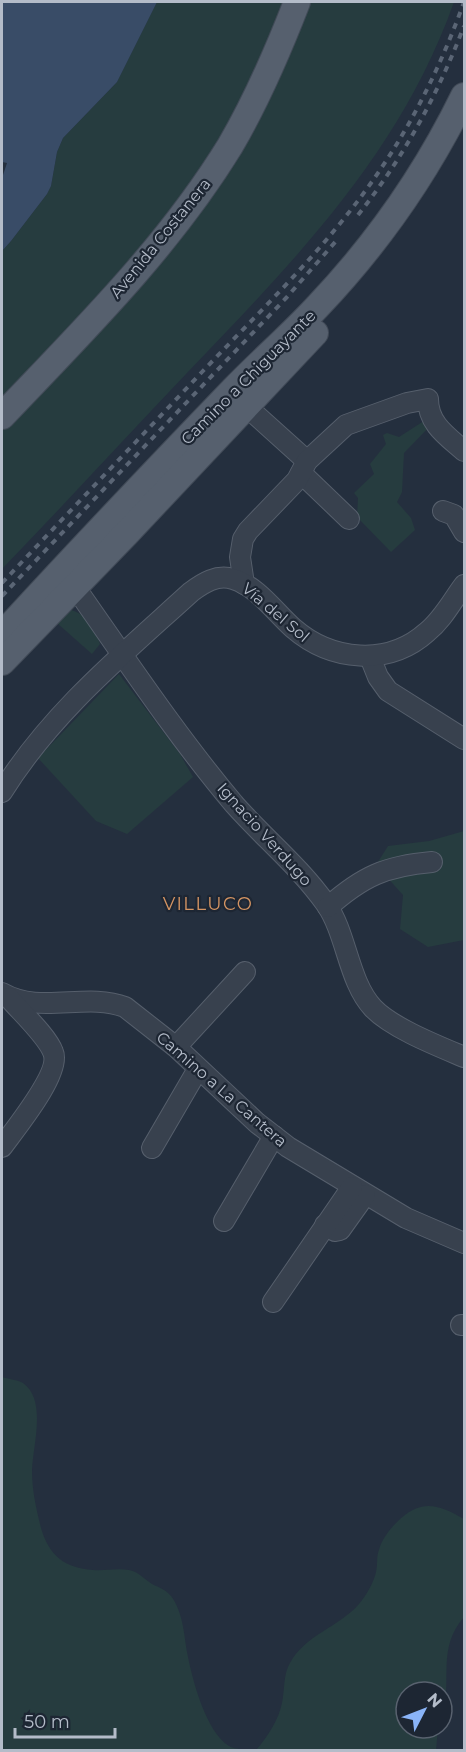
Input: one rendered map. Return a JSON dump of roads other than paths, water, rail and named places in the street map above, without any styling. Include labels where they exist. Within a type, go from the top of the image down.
[{"type":"main road","name":"Avenida Costanera","points":[[2,417],[110,301],[194,199],[251,107],[297,2]]},
{"type":"main road","name":"Camino a Chiguayante","points":[[2,634],[240,383],[310,315],[348,272],[416,184],[465,96]]},
{"type":"main road","name":"Camino a Chiguayante","points":[[2,662],[81,595],[126,534],[340,306],[378,261],[432,186],[465,130]]},
{"type":"main road","points":[[74,557],[70,572],[81,595]]},
{"type":"main road","points":[[42,591],[63,584],[81,595]]},
{"type":"street","points":[[244,584],[240,557],[243,539],[248,531],[288,490],[304,467],[346,425],[407,403],[428,399],[432,420],[465,451]]},
{"type":"street","points":[[246,406],[349,519]]},
{"type":"street","points":[[443,511],[454,515],[465,532]]},
{"type":"street","name":"Vía del Sol","points":[[2,792],[38,741],[78,696],[191,592],[207,581],[227,578],[244,584],[307,639],[333,651],[370,657],[405,647],[422,636],[443,615],[465,585]]},
{"type":"street","name":"Ignacio Verdugo","points":[[81,595],[172,726],[235,805],[310,884],[328,907],[361,990],[373,1009],[396,1024],[463,1054]]},
{"type":"street","points":[[370,657],[380,683],[388,691],[465,739]]},
{"type":"street","points":[[328,907],[349,889],[371,876],[403,866],[432,862]]},
{"type":"street","points":[[176,1047],[245,972]]},
{"type":"street","points":[[2,1147],[39,1094],[55,1064],[55,1057],[49,1045],[5,996]]},
{"type":"street","name":"Camino a La Cantera","points":[[5,996],[52,1004],[115,1003],[125,1007],[176,1047],[274,1136],[359,1191],[406,1218],[465,1243]]},
{"type":"street","points":[[152,1148],[198,1069]]},
{"type":"street","points":[[224,1221],[274,1136]]},
{"type":"street","points":[[273,1302],[325,1225],[335,1231],[340,1230],[359,1191]]},
{"type":"water","points":[[2,2],[157,2],[117,82],[63,138],[57,152],[51,186],[47,194],[2,251],[2,178],[7,163],[2,162]]},
{"type":"railway","points":[[2,583],[290,280],[352,208],[386,162],[412,118],[435,73],[464,2]]},
{"type":"railway","points":[[358,215],[405,148],[443,76],[464,26]]},
{"type":"railway","points":[[2,596],[287,297],[337,240]]},
{"type":"district","name":"VILLUCO","points":[[208,904]]}]
